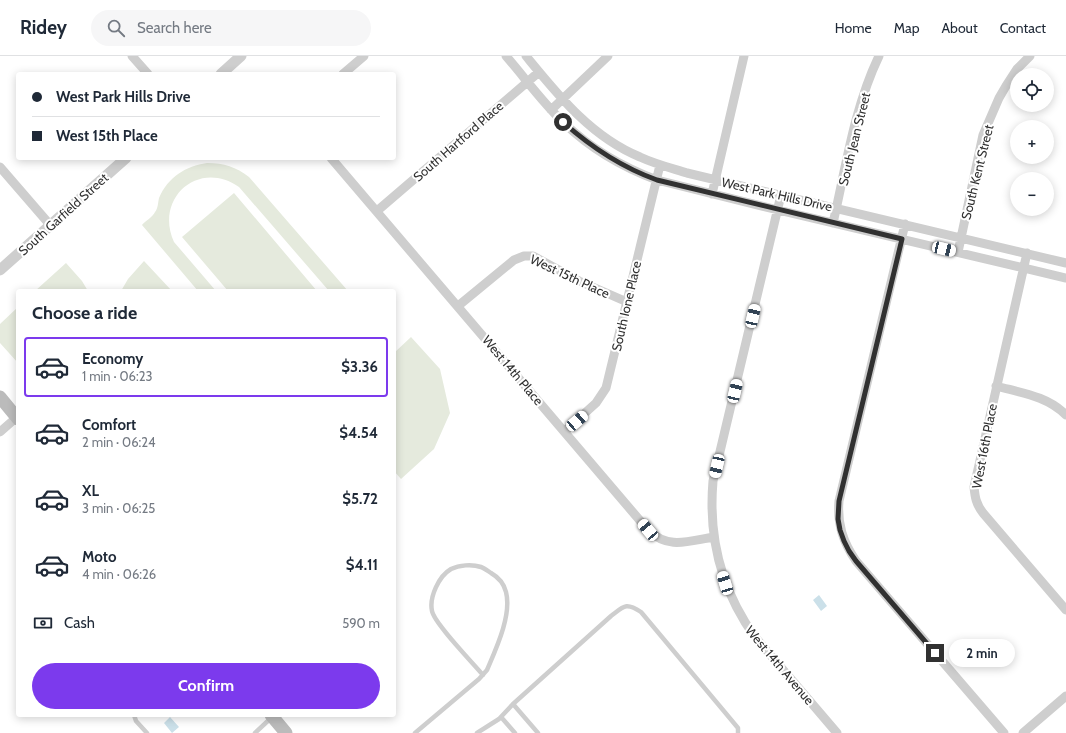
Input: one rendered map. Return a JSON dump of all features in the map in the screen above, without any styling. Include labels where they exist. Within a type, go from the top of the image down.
[{"type":"main road","points":[[0,397],[16,417]]},
{"type":"main road","points":[[273,717],[286,733]]},
{"type":"street","points":[[132,56],[146,72]]},
{"type":"street","points":[[223,72],[241,56]]},
{"type":"street","points":[[345,72],[364,56]]},
{"type":"street","name":"West Park Hills Drive","points":[[506,56],[563,122],[594,148],[623,166],[657,180],[1066,278]]},
{"type":"street","name":"West Park Hills Drive","points":[[526,56],[576,114],[605,138],[639,157],[660,165],[715,180],[1066,263]]},
{"type":"street","points":[[552,110],[608,56]]},
{"type":"street","points":[[712,194],[744,56]]},
{"type":"street","name":"South Jean Street","points":[[833,223],[857,116],[872,70],[879,56]]},
{"type":"street","name":"South Kent Street","points":[[958,252],[983,135],[999,98],[1006,86],[1017,69],[1030,56]]},
{"type":"street","name":"South Hartford Place","points":[[376,211],[539,72]]},
{"type":"street","name":"South Garfield Street","points":[[0,270],[124,160]]},
{"type":"street","name":"West 14th Place","points":[[333,160],[653,534],[672,543],[714,537]]},
{"type":"street","name":"South Ione Place","points":[[565,432],[596,403],[606,388],[660,165]]},
{"type":"street","points":[[0,167],[50,226]]},
{"type":"street","name":"West 14th Avenue","points":[[781,195],[713,481],[712,514],[714,537],[718,559],[725,583],[744,621],[755,637],[837,733]]},
{"type":"street","points":[[905,224],[839,501],[838,519],[840,530],[844,541],[856,561],[1004,733]]},
{"type":"street","name":"West 16th Place","points":[[1027,253],[974,487],[976,501],[983,513],[1066,610]]},
{"type":"street","name":"West 15th Place","points":[[458,306],[514,260],[528,255],[537,258],[579,281],[627,302]]},
{"type":"street","points":[[996,386],[1039,397],[1060,409],[1066,416]]},
{"type":"street","points":[[0,432],[16,419]]},
{"type":"street","points":[[1023,733],[1066,696]]},
{"type":"lane","points":[[415,733],[483,675],[487,670],[502,634],[507,607],[506,591],[498,578],[481,567],[467,565],[451,569],[439,581],[432,595],[432,611],[440,626],[483,675]]},
{"type":"lane","points":[[476,733],[501,717],[513,704],[624,606],[632,606],[641,612],[738,728],[738,733]]},
{"type":"lane","points":[[513,704],[538,733]]},
{"type":"lane","points":[[135,717],[136,721],[147,733]]},
{"type":"lane","points":[[255,733],[271,717]]},
{"type":"lane","points":[[501,717],[515,733]]},
{"type":"shaded area","points":[[207,163],[230,166],[249,177],[346,289],[327,289],[239,187],[224,180],[209,178],[196,180],[184,188],[175,198],[170,211],[169,226],[174,242],[214,289],[196,289],[142,225],[154,214],[157,209],[159,198],[167,184],[178,174]]},
{"type":"shaded area","points":[[234,193],[315,289],[226,289],[182,237]]},
{"type":"shaded area","points":[[144,261],[170,289],[122,289],[128,279]]},
{"type":"shaded area","points":[[66,263],[82,281],[87,289],[37,289]]},
{"type":"shaded area","points":[[16,309],[16,361],[0,343],[0,324]]},
{"type":"shaded area","points":[[411,337],[440,369],[450,413],[434,449],[401,479],[396,473],[396,351]]},
{"type":"water","points":[[819,595],[827,606],[821,611],[813,600]]},
{"type":"water","points":[[170,717],[179,727],[172,733],[164,723]]},
{"type":"route","points":[[563,122],[594,148],[608,157],[640,174],[657,180],[902,239],[839,501],[838,519],[844,541],[856,561],[935,653]]}]
